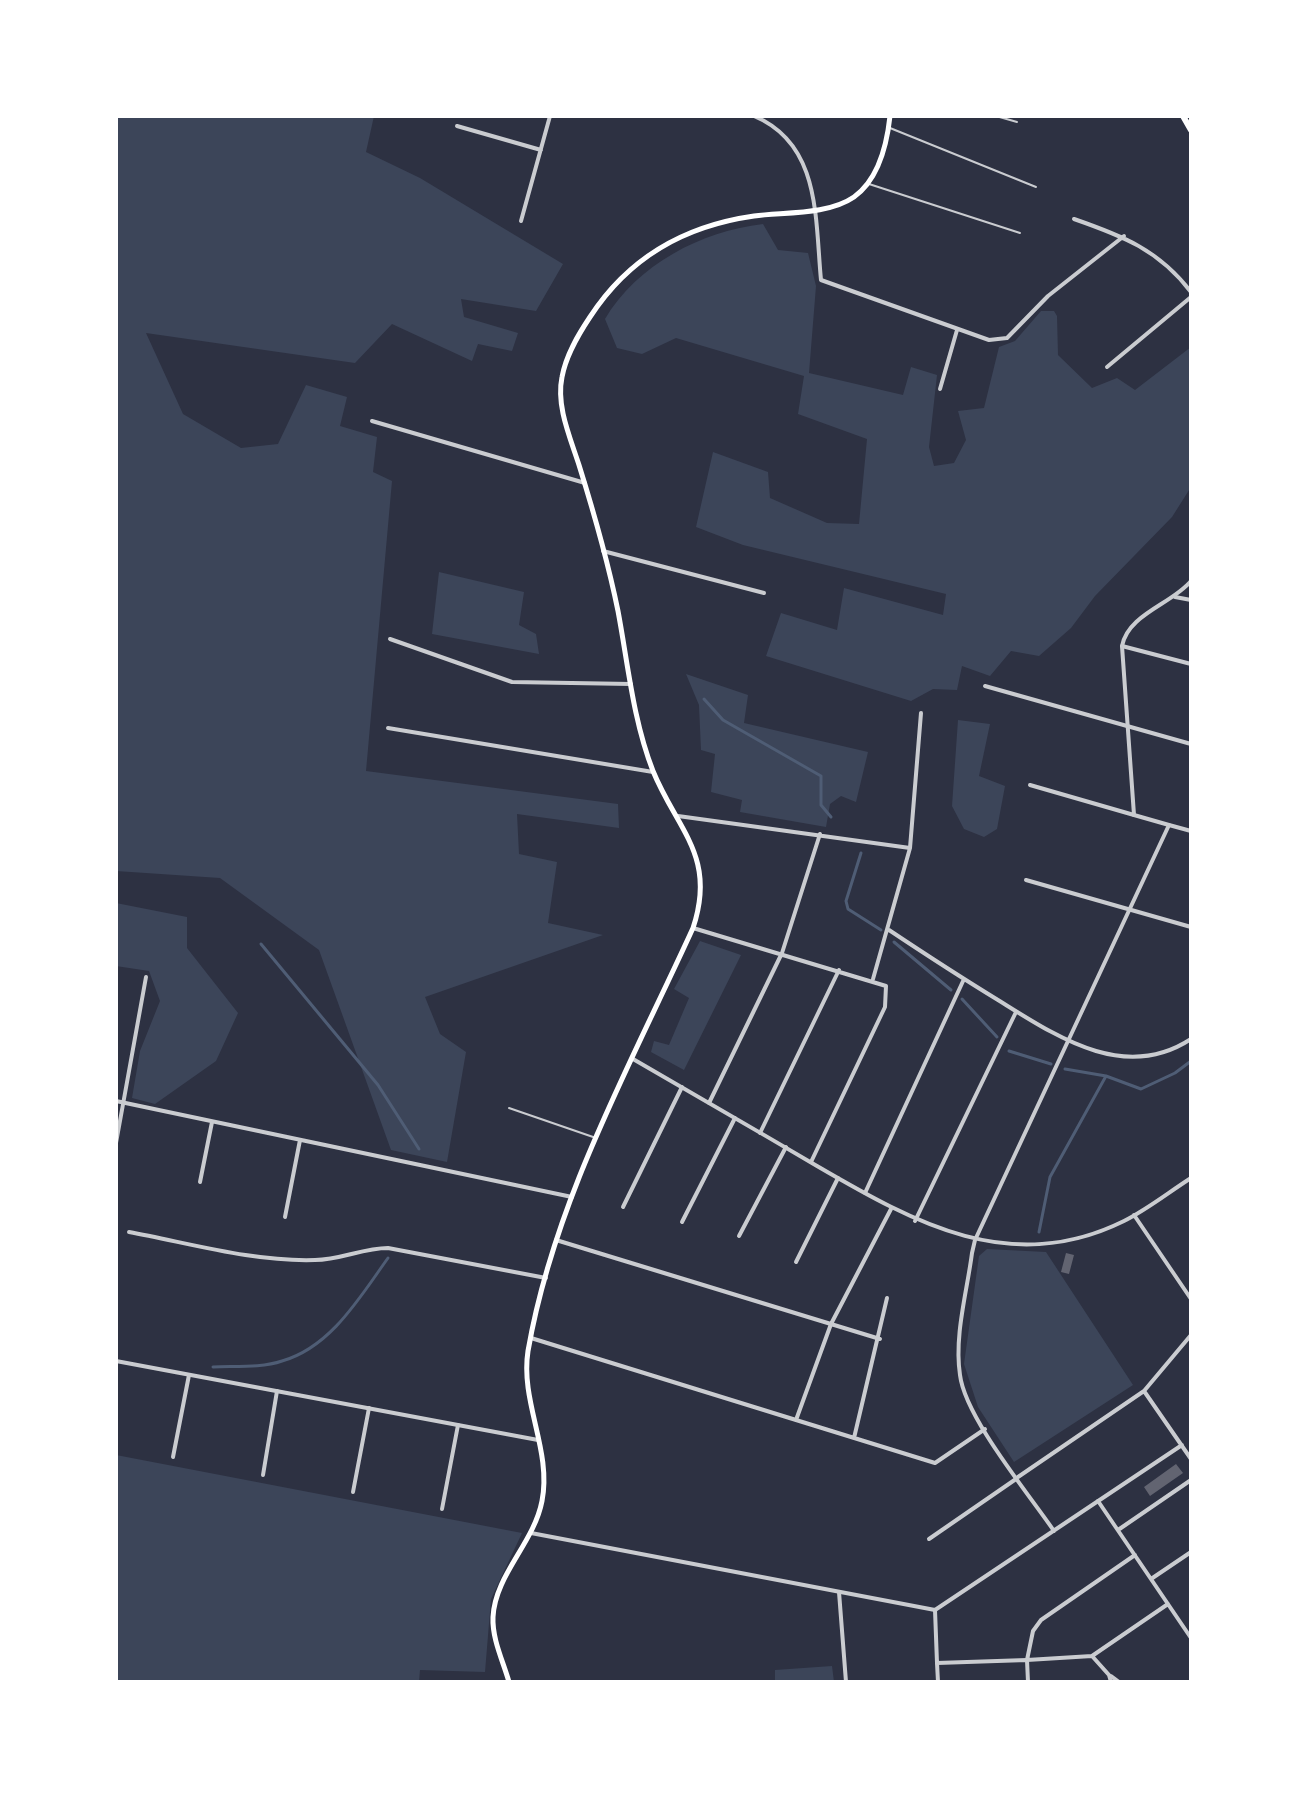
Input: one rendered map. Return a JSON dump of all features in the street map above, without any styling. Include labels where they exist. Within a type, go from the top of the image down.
[{"type":"main road","points":[[509,1682],[495,1637],[494,1605],[531,1533],[544,1484],[527,1378],[531,1338],[556,1240],[572,1197],[693,928],[701,895],[699,866],[678,816],[653,772],[603,551],[563,410],[562,377],[575,342],[609,289],[657,247],[700,228],[731,220],[814,209],[846,201],[868,184],[881,158],[890,116]]},
{"type":"main road","points":[[1183,116],[1191,130]]},
{"type":"street","points":[[521,221],[550,116]]},
{"type":"street","points":[[754,116],[777,129],[799,150],[807,169],[821,280],[989,340],[1003,340],[1048,296],[1124,236]]},
{"type":"street","points":[[457,126],[541,150]]},
{"type":"street","points":[[1074,219],[1124,236],[1156,255],[1191,295],[1107,367]]},
{"type":"street","points":[[940,389],[958,329]]},
{"type":"street","points":[[372,421],[585,483]]},
{"type":"street","points":[[603,551],[764,593]]},
{"type":"street","points":[[1134,815],[1122,646],[1133,625],[1175,597],[1191,581]]},
{"type":"street","points":[[1175,597],[1191,600]]},
{"type":"street","points":[[390,639],[512,682],[631,684]]},
{"type":"street","points":[[1122,646],[1191,664]]},
{"type":"street","points":[[985,686],[1191,744]]},
{"type":"street","points":[[873,979],[910,848],[921,713]]},
{"type":"street","points":[[388,728],[653,772]]},
{"type":"street","points":[[1030,785],[1191,831]]},
{"type":"street","points":[[678,816],[910,848]]},
{"type":"street","points":[[1054,1531],[985,1429],[962,1387],[959,1364],[975,1240],[1169,825]]},
{"type":"street","points":[[709,1103],[782,953],[820,834]]},
{"type":"street","points":[[1026,880],[1191,927]]},
{"type":"street","points":[[693,928],[873,979],[886,986],[885,1007],[811,1162]]},
{"type":"street","points":[[889,930],[1068,1043],[1101,1054],[1139,1057],[1163,1053],[1191,1039]]},
{"type":"street","points":[[760,1133],[839,970]]},
{"type":"street","points":[[116,1143],[146,977]]},
{"type":"street","points":[[865,1193],[964,979]]},
{"type":"street","points":[[915,1221],[1016,1012]]},
{"type":"street","points":[[633,1059],[891,1209],[915,1221],[975,1240],[1048,1242],[1099,1231],[1134,1215],[1191,1178]]},
{"type":"street","points":[[623,1207],[682,1087]]},
{"type":"street","points":[[116,1101],[572,1197]]},
{"type":"street","points":[[682,1222],[735,1118]]},
{"type":"street","points":[[200,1182],[212,1122]]},
{"type":"street","points":[[285,1217],[300,1140]]},
{"type":"street","points":[[739,1236],[786,1147]]},
{"type":"street","points":[[796,1262],[838,1178]]},
{"type":"street","points":[[796,1420],[831,1324],[891,1209]]},
{"type":"street","points":[[1134,1215],[1191,1299]]},
{"type":"street","points":[[129,1232],[296,1260],[331,1259],[388,1248],[546,1278]]},
{"type":"street","points":[[556,1240],[880,1339]]},
{"type":"street","points":[[854,1438],[880,1339],[887,1298]]},
{"type":"street","points":[[929,1539],[1144,1391],[1191,1335]]},
{"type":"street","points":[[531,1338],[935,1463],[985,1429]]},
{"type":"street","points":[[116,1361],[538,1440]]},
{"type":"street","points":[[173,1457],[189,1375]]},
{"type":"street","points":[[263,1475],[277,1391]]},
{"type":"street","points":[[1144,1391],[1191,1459]]},
{"type":"street","points":[[353,1492],[369,1408]]},
{"type":"street","points":[[442,1509],[458,1425]]},
{"type":"street","points":[[531,1533],[935,1610],[1182,1445]]},
{"type":"street","points":[[1118,1530],[1191,1480]]},
{"type":"street","points":[[1098,1501],[1191,1638]]},
{"type":"street","points":[[1151,1579],[1191,1552]]},
{"type":"street","points":[[1028,1682],[1027,1660],[1036,1625],[1047,1614],[1135,1555]]},
{"type":"street","points":[[839,1592],[846,1682]]},
{"type":"street","points":[[937,1663],[1092,1656],[1168,1604]]},
{"type":"street","points":[[935,1610],[938,1682]]},
{"type":"street","points":[[1185,1629],[1191,1625]]},
{"type":"street","points":[[1092,1656],[1119,1682]]},
{"type":"street","points":[[1109,1675],[1111,1682]]},
{"type":"lane","points":[[996,116],[1017,122]]},
{"type":"lane","points":[[889,128],[1036,187]]},
{"type":"lane","points":[[868,184],[1020,233]]},
{"type":"lane","points":[[509,1108],[597,1138]]},
{"type":"shaded area","points":[[116,116],[374,116],[366,152],[420,178],[563,264],[536,311],[461,299],[464,317],[518,333],[512,351],[478,344],[472,361],[392,324],[355,363],[146,333],[183,414],[241,448],[278,444],[306,385],[347,397],[340,426],[377,437],[373,472],[392,481],[366,771],[618,804],[619,828],[517,814],[519,854],[557,862],[548,923],[603,935],[425,997],[440,1034],[466,1052],[447,1162],[391,1150],[319,950],[220,878],[116,871]]},
{"type":"shaded area","points":[[763,224],[778,250],[808,253],[816,286],[809,373],[903,395],[911,367],[937,375],[929,447],[934,466],[954,463],[966,440],[958,411],[984,408],[999,347],[1015,341],[1041,311],[1054,311],[1057,316],[1058,355],[1092,388],[1117,378],[1135,390],[1191,347],[1191,487],[1172,517],[1095,596],[1071,628],[1039,656],[1011,651],[990,676],[962,666],[957,690],[933,689],[911,701],[766,656],[781,613],[837,630],[844,588],[943,615],[946,594],[743,545],[696,527],[713,452],[768,472],[770,498],[827,523],[859,524],[867,439],[798,414],[804,376],[676,338],[642,354],[617,348],[605,319],[634,282],[673,254],[717,234]]},
{"type":"shaded area","points":[[439,572],[524,592],[519,625],[536,634],[539,654],[432,634]]},
{"type":"shaded area","points":[[686,674],[748,695],[744,723],[868,752],[856,802],[841,796],[830,804],[826,827],[740,812],[742,800],[711,792],[715,754],[701,750],[699,705]]},
{"type":"shaded area","points":[[958,720],[990,724],[979,776],[1005,786],[997,829],[984,837],[964,829],[952,806]]},
{"type":"shaded area","points":[[116,903],[187,917],[187,948],[238,1013],[216,1061],[155,1104],[132,1098],[140,1051],[160,1001],[149,971],[116,966]]},
{"type":"shaded area","points":[[700,941],[741,955],[684,1070],[651,1052],[654,1041],[669,1045],[689,998],[674,989]]},
{"type":"shaded area","points":[[987,1249],[1046,1252],[1133,1385],[1014,1462],[978,1407],[964,1364],[979,1256]]},
{"type":"shaded area","points":[[116,1455],[522,1533],[491,1599],[485,1672],[420,1670],[419,1682],[116,1682]]},
{"type":"shaded area","points":[[832,1666],[834,1682],[775,1682],[775,1670]]},
{"type":"building","points":[[1066,1253],[1074,1255],[1069,1274],[1061,1272]]},
{"type":"building","points":[[1176,1464],[1183,1473],[1150,1496],[1144,1487]]},
{"type":"waterway","points":[[704,699],[723,720],[821,776],[821,805],[831,817]]},
{"type":"waterway","points":[[861,853],[846,901],[848,909],[881,930]]},
{"type":"waterway","points":[[894,942],[951,990]]},
{"type":"waterway","points":[[261,944],[378,1085],[419,1149]]},
{"type":"waterway","points":[[962,999],[997,1037]]},
{"type":"waterway","points":[[1009,1051],[1051,1064]]},
{"type":"waterway","points":[[1065,1069],[1106,1076],[1141,1089],[1175,1073],[1191,1061]]},
{"type":"waterway","points":[[1039,1232],[1050,1177],[1106,1076]]},
{"type":"waterway","points":[[213,1367],[257,1366],[299,1354],[330,1333],[343,1319],[388,1258]]}]
